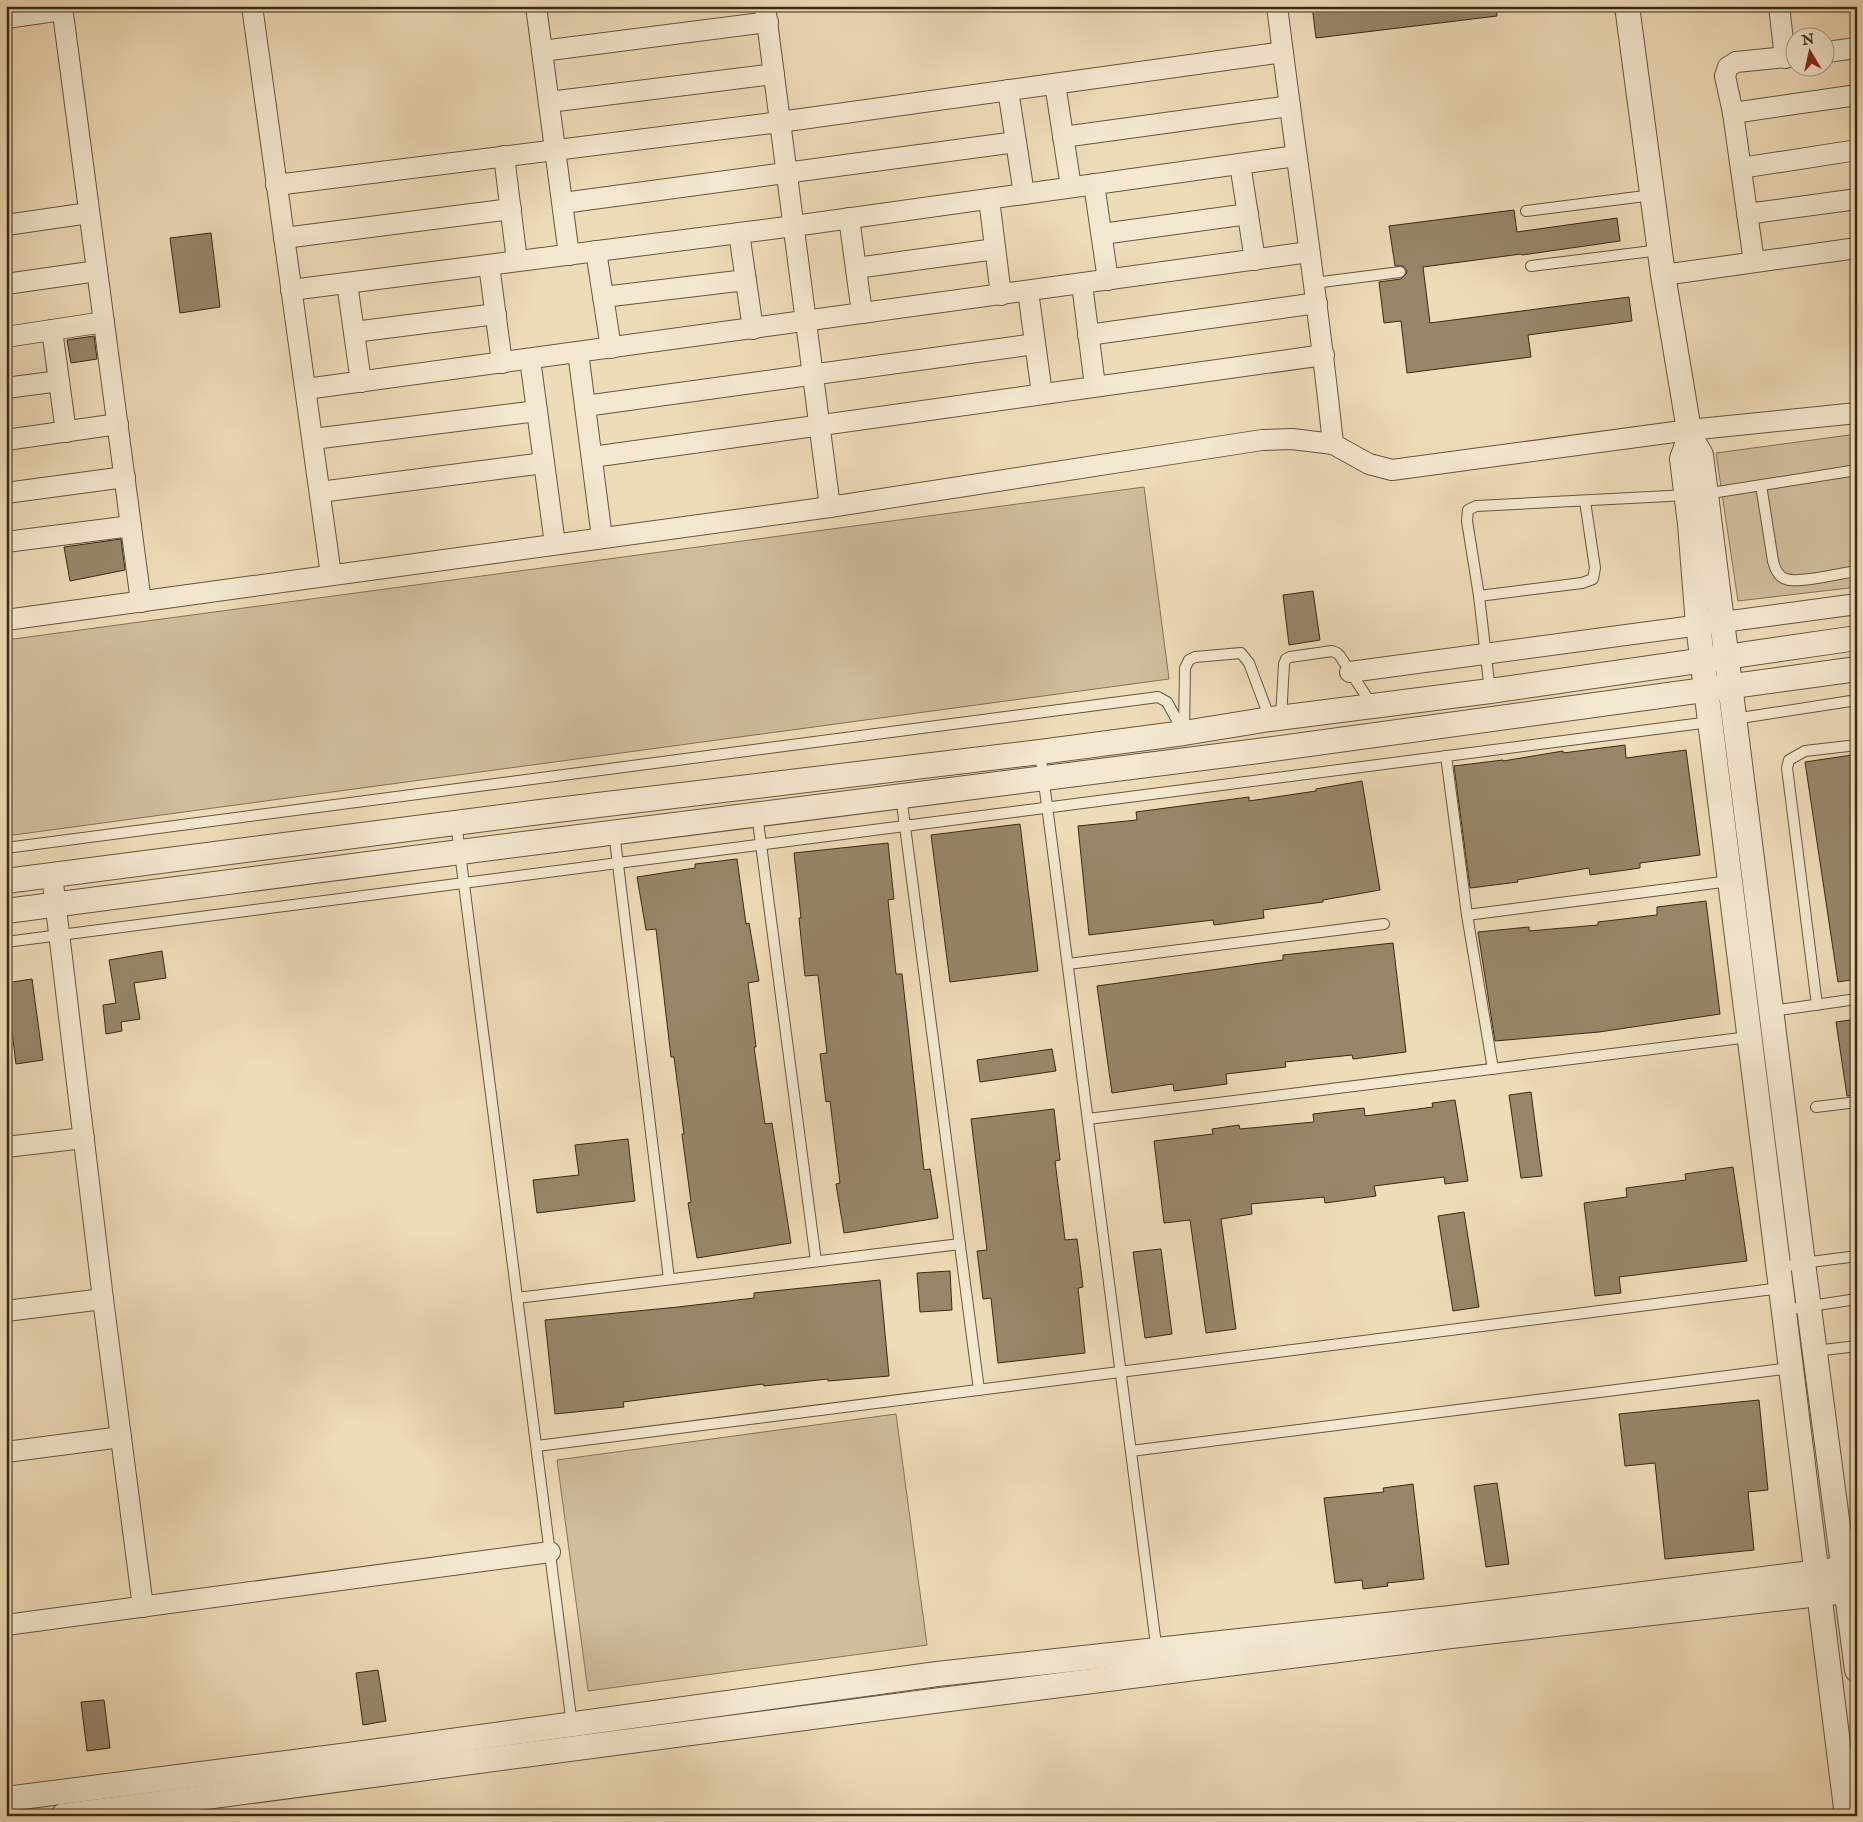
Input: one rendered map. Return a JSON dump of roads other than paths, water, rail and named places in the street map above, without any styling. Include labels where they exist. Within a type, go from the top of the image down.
[{"type":"street","points":[[252,6],[331,576]]},
{"type":"street","points":[[536,6],[569,255]]},
{"type":"street","points":[[1278,6],[1296,156],[1324,355],[1333,444]]},
{"type":"street","points":[[1627,6],[1663,275],[1689,433],[1701,455],[1696,494],[1698,625],[1706,689],[1722,720],[1772,1011],[1857,1670]]},
{"type":"street","points":[[1779,6],[1786,38]]},
{"type":"street","points":[[6,18],[62,8],[141,602]]},
{"type":"street","points":[[542,51],[766,14],[830,507]]},
{"type":"street","points":[[1836,51],[1857,48]]},
{"type":"street","points":[[276,185],[780,122],[1283,52]]},
{"type":"street","points":[[1754,262],[1733,113],[1725,76],[1728,67],[1736,62],[1786,57]]},
{"type":"street","points":[[549,102],[774,74]]},
{"type":"street","points":[[1055,84],[1071,188]]},
{"type":"street","points":[[1008,90],[1024,194]]},
{"type":"street","points":[[1733,113],[1857,95]]},
{"type":"street","points":[[1063,137],[1290,106]]},
{"type":"street","points":[[563,203],[1016,142]]},
{"type":"street","points":[[1741,168],[1857,150]]},
{"type":"street","points":[[504,156],[517,261]]},
{"type":"street","points":[[291,290],[794,226],[1296,156]]},
{"type":"street","points":[[1240,164],[1255,260]]},
{"type":"street","points":[[1094,184],[1108,280]]},
{"type":"street","points":[[989,199],[1001,294]]},
{"type":"street","points":[[1747,214],[1857,199]]},
{"type":"street","points":[[284,238],[510,208]]},
{"type":"street","points":[[6,225],[89,213]]},
{"type":"street","points":[[1102,234],[1248,214]]},
{"type":"street","points":[[849,218],[862,313]]},
{"type":"street","points":[[739,233],[753,328]]},
{"type":"street","points":[[1663,275],[1857,248]]},
{"type":"street","points":[[856,268],[995,249]]},
{"type":"street","points":[[596,251],[611,348]]},
{"type":"street","points":[[306,389],[1309,252]]},
{"type":"street","points":[[489,265],[502,363]]},
{"type":"street","points":[[6,284],[97,271]]},
{"type":"street","points":[[603,297],[746,280]]},
{"type":"street","points":[[347,283],[361,382]]},
{"type":"street","points":[[1082,284],[1095,386]]},
{"type":"street","points":[[1028,291],[1042,394]]},
{"type":"street","points":[[1088,335],[1317,303]]},
{"type":"street","points":[[354,332],[496,314]]},
{"type":"street","points":[[6,337],[104,322]]},
{"type":"street","points":[[52,330],[66,432]]},
{"type":"street","points":[[585,406],[1036,344]]},
{"type":"street","points":[[578,352],[602,538]]},
{"type":"street","points":[[592,457],[1324,355]]},
{"type":"street","points":[[530,359],[555,544]]},
{"type":"street","points":[[6,388],[59,381]]},
{"type":"street","points":[[313,439],[537,411]]},
{"type":"street","points":[[6,620],[830,507],[1262,440],[1292,439],[1333,444],[1368,464],[1392,470],[1857,413]]},
{"type":"street","points":[[6,440],[118,424]]},
{"type":"street","points":[[320,492],[544,462]]},
{"type":"street","points":[[6,493],[125,477]]},
{"type":"street","points":[[1696,494],[1722,621],[1727,657],[1730,686],[1722,720],[1730,880],[1847,1816]]},
{"type":"street","points":[[6,542],[131,526]]},
{"type":"street","points":[[1350,672],[1857,604]]},
{"type":"street","points":[[6,881],[456,822],[1040,752],[1275,718],[1490,691],[1857,638]]},
{"type":"street","points":[[6,911],[1258,751],[1857,669]]},
{"type":"street","points":[[52,875],[103,1299],[143,1607]]},
{"type":"street","points":[[6,1147],[84,1138]]},
{"type":"street","points":[[6,1311],[103,1299]]},
{"type":"street","points":[[6,1452],[122,1437]]},
{"type":"street","points":[[6,1625],[550,1552]]},
{"type":"street","points":[[63,1816],[574,1736],[937,1674],[1450,1618],[1844,1580]]},
{"type":"street","points":[[6,1799],[349,1755],[574,1736],[1159,1673],[1441,1638],[1818,1583]]},
{"type":"lane","points":[[1526,211],[1653,195]]},
{"type":"lane","points":[[1531,266],[1660,250]]},
{"type":"lane","points":[[1314,283],[1400,272]]},
{"type":"lane","points":[[1490,691],[1479,596],[1467,521],[1468,510],[1476,506],[1696,494],[1857,470]]},
{"type":"lane","points":[[1761,485],[1776,572],[1786,579],[1798,580],[1857,571]]},
{"type":"lane","points":[[1479,596],[1582,584],[1593,579],[1595,568],[1585,501]]},
{"type":"lane","points":[[1275,718],[1286,659],[1332,651],[1337,653],[1372,706]]},
{"type":"lane","points":[[1184,732],[1185,668],[1189,660],[1195,657],[1241,653],[1249,663],[1275,718]]},
{"type":"lane","points":[[6,848],[1158,697],[1167,702],[1184,732]]},
{"type":"lane","points":[[6,942],[1722,720],[1857,700]]},
{"type":"lane","points":[[1817,1005],[1787,768],[1789,760],[1805,751],[1857,745]]},
{"type":"lane","points":[[1040,752],[1159,1673]]},
{"type":"lane","points":[[1446,756],[1467,915],[1493,1069]]},
{"type":"lane","points":[[900,796],[979,1390]]},
{"type":"lane","points":[[757,814],[816,1261]]},
{"type":"lane","points":[[456,822],[574,1736]]},
{"type":"lane","points":[[614,832],[669,1279]]},
{"type":"lane","points":[[1467,915],[1730,880]]},
{"type":"lane","points":[[1068,964],[1384,924]]},
{"type":"lane","points":[[1772,1011],[1857,999]]},
{"type":"lane","points":[[1088,1119],[1750,1036]]},
{"type":"lane","points":[[1816,1108],[1857,1102]]},
{"type":"lane","points":[[517,1298],[960,1244]]},
{"type":"lane","points":[[1781,1289],[1803,1263],[1857,1256]]},
{"type":"lane","points":[[536,1446],[1781,1289],[1809,1306],[1857,1299]]},
{"type":"lane","points":[[1815,1351],[1857,1346]]},
{"type":"lane","points":[[1131,1452],[1791,1368]]}]
